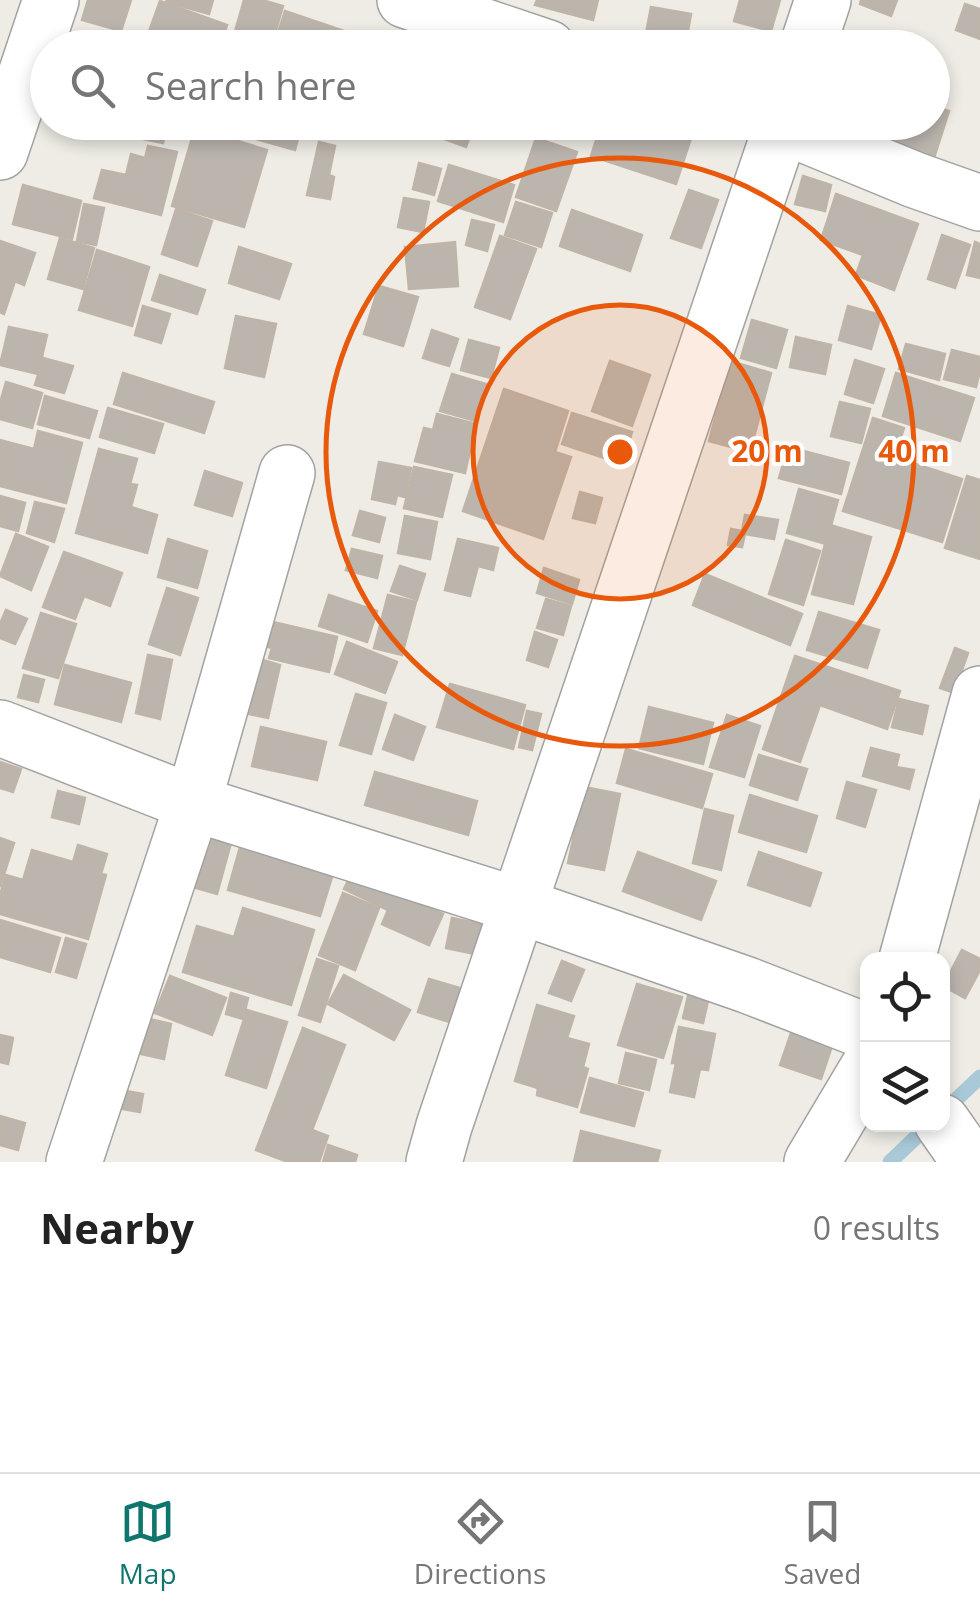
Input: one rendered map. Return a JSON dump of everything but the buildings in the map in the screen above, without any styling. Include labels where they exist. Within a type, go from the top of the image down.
[{"type":"street","points":[[40,30],[50,0]]},
{"type":"street","points":[[813,30],[823,0]]},
{"type":"street","points":[[423,3],[498,30]]},
{"type":"street","points":[[0,152],[30,61]]},
{"type":"street","points":[[434,1162],[774,140]]},
{"type":"street","points":[[820,140],[980,203]]},
{"type":"street","points":[[74,1162],[193,804],[287,473]]},
{"type":"street","points":[[908,952],[980,694]]},
{"type":"street","points":[[0,728],[193,804],[520,906],[860,1029]]},
{"type":"street","points":[[812,1162],[860,1081]]},
{"type":"street","points":[[949,1132],[970,1162]]},
{"type":"waterway","points":[[950,1105],[980,1077]]},
{"type":"waterway","points":[[890,1162],[922,1132]]}]
